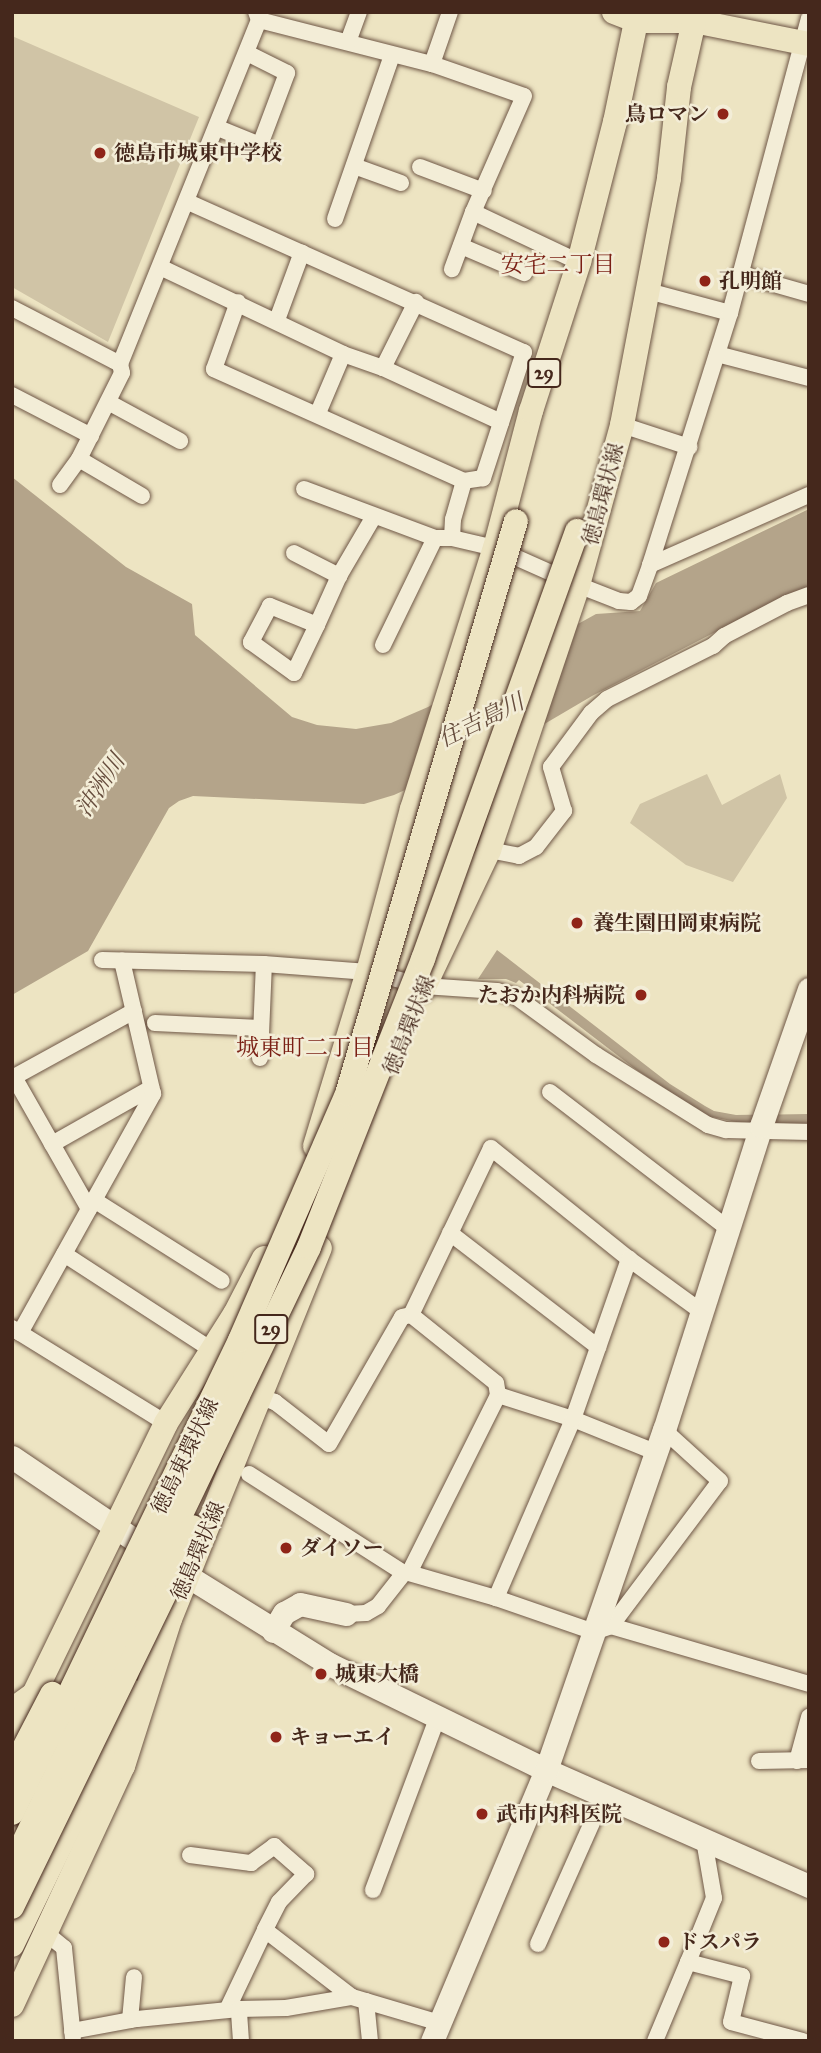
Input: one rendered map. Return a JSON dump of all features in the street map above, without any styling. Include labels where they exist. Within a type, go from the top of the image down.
[{"type":"main road","points":[[614,12],[637,17],[688,15],[806,43]]},
{"type":"main road","name":"徳島環状線","points":[[12,2005],[123,1766],[170,1619],[424,986],[489,849],[528,741],[578,585],[622,425],[669,178],[688,15]]},
{"type":"main road","name":"29","points":[[12,1734],[20,1706],[72,1622],[114,1526],[166,1423],[248,1291],[308,1164],[368,972],[417,795],[495,548],[531,411],[579,262],[637,17]]},
{"type":"main road","name":"徳島環状線","points":[[12,1867],[260,1353],[309,1247],[385,1061],[577,531],[607,416],[653,187],[679,87]]},
{"type":"main road","name":"徳島東環状線","points":[[12,1813],[267,1283],[347,1094],[552,393],[579,262]]},
{"type":"main road","points":[[12,1907],[167,1589],[260,1353]]},
{"type":"main road","points":[[12,1771],[182,1462]]},
{"type":"main road","name":"29","points":[[12,1945],[170,1619]]},
{"type":"street","points":[[348,42],[359,12]]},
{"type":"street","points":[[432,64],[450,12]]},
{"type":"street","points":[[60,485],[91,436],[121,373],[120,364],[218,128],[258,16],[432,64],[524,96],[473,212],[452,270]]},
{"type":"street","points":[[304,489],[435,538],[452,538],[495,548],[620,601],[631,602],[639,596],[730,313],[806,43],[809,18]]},
{"type":"street","points":[[218,128],[260,145],[287,73],[247,53]]},
{"type":"street","points":[[335,219],[392,55]]},
{"type":"street","points":[[354,166],[401,183]]},
{"type":"street","points":[[420,167],[484,191]]},
{"type":"street","points":[[188,202],[524,352],[484,478],[464,481],[318,413],[214,369],[238,302]]},
{"type":"street","points":[[473,212],[579,262]]},
{"type":"street","points":[[461,246],[524,273]]},
{"type":"street","points":[[277,320],[302,252]]},
{"type":"street","points":[[160,267],[277,320],[342,354],[383,369],[501,422]]},
{"type":"street","points":[[739,274],[809,294]]},
{"type":"street","points":[[648,291],[730,313]]},
{"type":"street","points":[[383,369],[415,302]]},
{"type":"street","points":[[12,307],[120,364]]},
{"type":"street","points":[[318,413],[342,354]]},
{"type":"street","points":[[717,354],[809,378]]},
{"type":"street","points":[[12,395],[91,436]]},
{"type":"street","points":[[108,402],[180,442]]},
{"type":"street","points":[[622,425],[689,447]]},
{"type":"street","points":[[79,458],[142,496]]},
{"type":"street","points":[[452,538],[453,519],[464,481]]},
{"type":"street","points":[[650,565],[809,495]]},
{"type":"street","points":[[317,625],[339,576],[374,516]]},
{"type":"street","points":[[383,645],[435,538]]},
{"type":"street","points":[[294,553],[339,576]]},
{"type":"street","points":[[489,849],[519,856],[536,847],[564,811],[551,767],[591,713],[607,699],[713,646],[724,636],[787,603],[809,595]]},
{"type":"street","points":[[102,960],[264,964],[368,972],[424,986],[497,991],[515,996],[596,1055],[687,1113],[726,1130],[762,1124],[809,1132]]},
{"type":"street","points":[[122,961],[153,1094],[64,1254],[16,1331],[166,1423]]},
{"type":"street","points":[[260,1058],[264,964]]},
{"type":"street","points":[[265,1930],[359,1999],[436,2032],[602,1629],[654,1452],[664,1430],[730,1230],[762,1124],[802,1028],[809,989]]},
{"type":"street","points":[[134,1011],[14,1077],[52,1144],[92,1204],[222,1281]]},
{"type":"street","points":[[155,1023],[260,1028]]},
{"type":"street","points":[[52,1144],[151,1088]]},
{"type":"street","points":[[550,1092],[730,1230]]},
{"type":"street","points":[[411,1315],[491,1148],[629,1259],[702,1312]]},
{"type":"street","points":[[450,1233],[598,1347]]},
{"type":"street","points":[[64,1254],[212,1350]]},
{"type":"street","points":[[496,1598],[573,1419],[629,1259]]},
{"type":"street","points":[[261,1397],[275,1402],[329,1444],[402,1317],[411,1315]]},
{"type":"street","points":[[273,1631],[284,1612],[300,1604],[346,1614],[366,1614],[377,1606],[407,1573],[498,1395],[496,1383],[411,1315]]},
{"type":"street","points":[[498,1395],[573,1419],[654,1452]]},
{"type":"street","points":[[602,1629],[720,1481],[664,1430]]},
{"type":"street","points":[[12,1457],[189,1577],[331,1665],[546,1770],[809,1886]]},
{"type":"street","points":[[249,1474],[407,1573],[809,1684]]},
{"type":"street","points":[[759,1761],[803,1761],[809,1717]]},
{"type":"street","points":[[373,1890],[437,1718]]},
{"type":"street","points":[[538,1944],[604,1796]]},
{"type":"street","points":[[655,2041],[714,1898],[704,1840]]},
{"type":"street","points":[[190,1855],[251,1863],[274,1846],[306,1874],[279,1902],[233,2009],[241,2041]]},
{"type":"street","points":[[47,1934],[64,1948],[73,2036],[130,2020],[233,2009],[286,2008],[359,1999]]},
{"type":"street","points":[[688,1962],[742,1976],[731,2022],[803,2041]]},
{"type":"street","points":[[130,2020],[134,1977]]},
{"type":"street","points":[[359,1999],[370,2041]]},
{"type":"shaded area","name":"徳島市城東中学校","points":[[12,36],[199,117],[108,342],[12,287]]},
{"type":"shaded area","points":[[707,774],[722,805],[780,774],[787,798],[733,882],[686,865],[630,823],[640,804]]},
{"type":"water","points":[[12,477],[126,567],[192,604],[195,635],[292,717],[317,725],[356,729],[391,723],[428,707],[596,614],[640,611],[656,583],[809,509],[809,588],[781,598],[592,696],[524,736],[394,795],[364,804],[193,796],[179,801],[169,808],[88,951],[12,995]]},
{"type":"water","points":[[497,950],[670,1084],[714,1111],[736,1115],[809,1114],[809,1123],[746,1124],[707,1116],[638,1071],[519,980],[516,983],[506,979],[478,979]]},
{"type":"pier","points":[[539,643],[514,745],[449,774],[479,676]]},
{"type":"place","name":"鳥ロマン","points":[[723,114]]},
{"type":"place","name":"徳島市城東中学校","points":[[100,153]]},
{"type":"place","name":"孔明館","points":[[705,281]]},
{"type":"place","name":"養生園田岡東病院","points":[[577,923]]},
{"type":"place","name":"たおか内科病院","points":[[641,995]]},
{"type":"place","name":"ダイソー","points":[[286,1548]]},
{"type":"place","name":"城東大橋","points":[[321,1674]]},
{"type":"place","name":"キョーエイ","points":[[276,1737]]},
{"type":"place","name":"武市内科医院","points":[[482,1814]]},
{"type":"place","name":"ドスパラ","points":[[664,1942]]},
{"type":"district","name":"安宅二丁目","points":[[558,264]]},
{"type":"district","name":"城東町二丁目","points":[[305,1047]]},
{"type":"water label","name":"住吉島川","points":[[481,720]]},
{"type":"water label","name":"沖洲川","points":[[100,785]]}]
